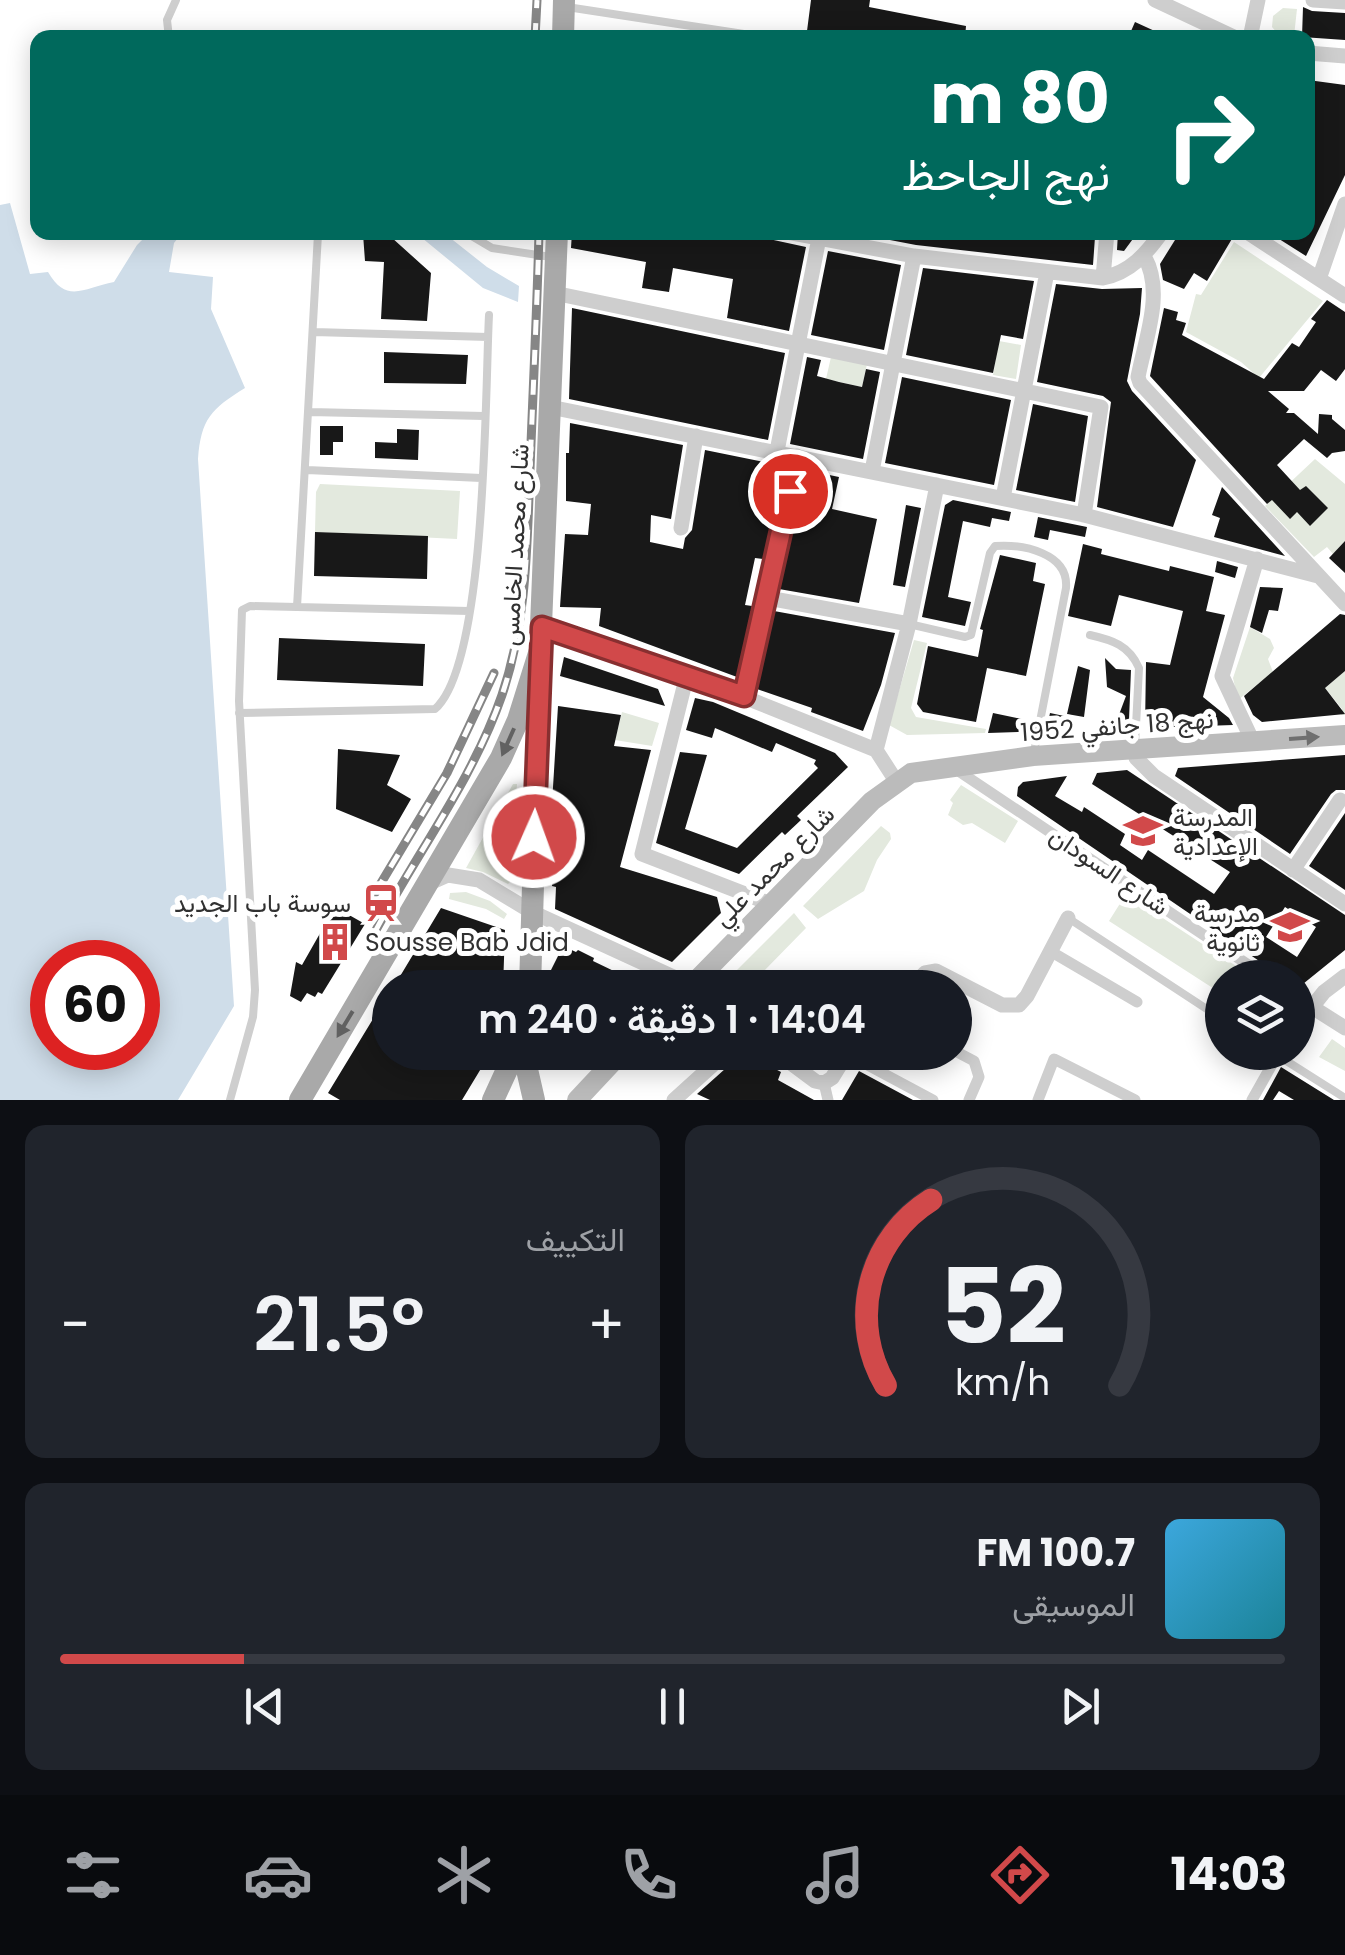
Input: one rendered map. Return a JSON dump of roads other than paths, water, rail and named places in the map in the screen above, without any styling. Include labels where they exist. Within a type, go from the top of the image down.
[{"type":"main road","points":[[563,30],[564,4]]},
{"type":"main road","name":"شارع محمد الخامس","points":[[303,1099],[501,758],[518,720],[541,639],[556,240]]},
{"type":"main road","points":[[534,970],[532,912],[541,639]]},
{"type":"main road","name":"نهج 18 جانفي 1952","points":[[896,781],[911,773],[950,765],[1033,756],[1345,736]]},
{"type":"main road","name":"شارع محمد علي","points":[[706,970],[896,781]]},
{"type":"main road","points":[[492,1100],[506,1070]]},
{"type":"main road","points":[[527,1070],[534,1100]]},
{"type":"main road","points":[[577,1100],[605,1070]]},
{"type":"street","points":[[1155,0],[1219,30]]},
{"type":"street","points":[[1252,30],[1258,0]]},
{"type":"street","points":[[1313,0],[1345,2]]},
{"type":"street","points":[[1315,53],[1345,56]]},
{"type":"street","points":[[1319,279],[1345,204]]},
{"type":"street","points":[[776,451],[818,240]]},
{"type":"street","points":[[829,240],[914,256],[1103,278],[1129,268],[1156,240]]},
{"type":"street","points":[[1103,278],[1106,240]]},
{"type":"street","points":[[1259,240],[1345,296]]},
{"type":"street","points":[[872,470],[914,256]]},
{"type":"street","points":[[1144,256],[1152,269],[1154,298],[1140,383],[1345,604]]},
{"type":"street","points":[[1003,498],[1047,272]]},
{"type":"street","points":[[554,294],[1101,407],[1084,515]]},
{"type":"street","points":[[550,406],[1084,515],[1318,576]]},
{"type":"street","points":[[681,528],[696,436]]},
{"type":"street","points":[[744,696],[798,456]]},
{"type":"street","points":[[876,750],[909,624],[937,485]]},
{"type":"street","points":[[1253,742],[1222,676],[1258,559]]},
{"type":"street","points":[[768,598],[909,624]]},
{"type":"street","points":[[541,639],[686,675],[744,696],[876,750],[896,781]]},
{"type":"street","points":[[686,675],[642,854],[771,904]]},
{"type":"street","points":[[1135,750],[1136,758],[1154,776],[1345,904]]},
{"type":"street","name":"شارع السودان","points":[[950,765],[1241,960]]},
{"type":"street","points":[[1293,870],[1340,800]]},
{"type":"street","points":[[430,883],[448,876],[479,880],[532,912],[656,970]]},
{"type":"street","points":[[972,990],[1013,1007],[1027,996],[1068,918]]},
{"type":"street","points":[[1050,951],[1137,1002]]},
{"type":"street","points":[[1315,1003],[1345,976]]},
{"type":"street","points":[[1315,1009],[1345,1028]]},
{"type":"street","points":[[1038,1100],[1051,1055],[1135,1100]]},
{"type":"street","points":[[969,1100],[980,1078],[972,1060]]},
{"type":"street","points":[[674,1100],[707,1070]]},
{"type":"street","points":[[800,1070],[824,1083],[837,1070]]},
{"type":"street","points":[[879,1070],[933,1100]]},
{"type":"street","points":[[1252,1100],[1268,1070]]},
{"type":"street","points":[[824,1083],[828,1100]]},
{"type":"lane","points":[[168,30],[167,20],[176,0]]},
{"type":"lane","points":[[564,4],[722,30]]},
{"type":"lane","points":[[298,607],[318,240]]},
{"type":"lane","points":[[479,240],[492,248],[556,258]]},
{"type":"lane","points":[[239,713],[435,709],[445,700],[465,646],[478,540],[489,314]]},
{"type":"lane","points":[[314,332],[488,336]]},
{"type":"lane","points":[[310,412],[484,416]]},
{"type":"lane","points":[[306,470],[482,478]]},
{"type":"lane","points":[[909,624],[965,637],[971,634],[995,546],[1044,554],[1060,563],[1067,579],[1066,588],[1033,756]]},
{"type":"lane","points":[[230,1100],[253,1017],[255,990],[239,713],[242,610],[250,606],[469,611]]},
{"type":"lane","points":[[1090,634],[1122,645],[1136,660],[1135,750]]},
{"type":"lane","points":[[1068,918],[1205,1008]]},
{"type":"lane","points":[[1303,1070],[1345,1098]]},
{"type":"railway","points":[[535,30],[537,0]]},
{"type":"railway","points":[[376,930],[476,756],[510,667],[526,555],[539,240]]},
{"type":"railway","points":[[375,893],[447,773],[494,673]]},
{"type":"place","name":"المدرسة الإعدادية","points":[[1143,831]]},
{"type":"place","name":"سوسة باب الجديد","points":[[381,903]]},
{"type":"place","name":"مدرسة ثانوية","points":[[1290,927]]},
{"type":"place","name":"Sousse Bab Jdid","points":[[335,942]]}]
